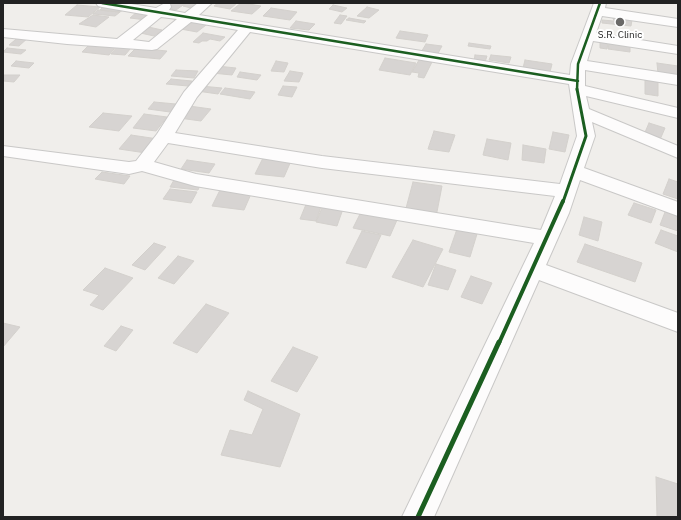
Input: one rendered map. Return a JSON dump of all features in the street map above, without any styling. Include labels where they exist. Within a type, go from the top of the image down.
[{"type":"street","points":[[106,3],[164,8],[187,17],[578,78],[678,80]]},
{"type":"street","points":[[3,33],[152,46],[206,3]]},
{"type":"street","points":[[418,517],[548,238],[586,136],[578,78],[588,36],[599,7],[678,23]]},
{"type":"street","points":[[120,44],[164,8]]},
{"type":"street","points":[[142,165],[164,137],[190,95],[247,27]]},
{"type":"street","points":[[588,36],[678,50]]},
{"type":"street","points":[[578,78],[678,113]]},
{"type":"street","points":[[582,112],[678,154]]},
{"type":"street","points":[[164,137],[322,162],[570,181],[678,209]]},
{"type":"street","points":[[3,151],[129,168],[142,165],[195,180],[548,238]]},
{"type":"street","points":[[533,269],[678,322]]},
{"type":"building","points":[[171,3],[186,3],[176,10],[164,8]]},
{"type":"building","points":[[187,3],[201,3],[195,9],[183,6]]},
{"type":"building","points":[[218,3],[237,3],[230,9],[214,6]]},
{"type":"building","points":[[241,3],[261,6],[252,14],[231,11]]},
{"type":"building","points":[[77,5],[100,7],[88,17],[65,15]]},
{"type":"building","points":[[105,5],[126,8],[120,12],[100,10]]},
{"type":"building","points":[[333,5],[347,8],[342,12],[329,9]]},
{"type":"building","points":[[367,7],[379,10],[369,18],[357,16]]},
{"type":"building","points":[[271,8],[297,12],[290,20],[263,16]]},
{"type":"building","points":[[98,10],[120,12],[115,16],[93,14]]},
{"type":"building","points":[[138,11],[153,13],[146,20],[130,18]]},
{"type":"building","points":[[93,15],[109,17],[96,27],[79,24]]},
{"type":"building","points":[[340,15],[347,16],[341,24],[334,23]]},
{"type":"building","points":[[188,18],[210,22],[197,32],[175,28]]},
{"type":"building","points":[[349,18],[366,21],[364,23],[346,20]]},
{"type":"building","points":[[613,18],[632,20],[631,26],[602,23],[602,20],[614,21]]},
{"type":"building","points":[[296,21],[315,24],[309,30],[290,28]]},
{"type":"building","points":[[144,26],[162,30],[154,36],[136,32]]},
{"type":"building","points":[[400,31],[428,35],[425,42],[396,38]]},
{"type":"building","points":[[203,33],[225,37],[220,41],[210,39],[199,43],[193,42]]},
{"type":"building","points":[[21,35],[30,36],[19,46],[9,45]]},
{"type":"building","points":[[92,42],[118,44],[109,55],[82,52]]},
{"type":"building","points":[[600,42],[608,43],[607,49],[600,48]]},
{"type":"building","points":[[469,43],[491,46],[490,49],[468,46]]},
{"type":"building","points":[[609,43],[630,46],[630,52],[608,49]]},
{"type":"building","points":[[426,44],[442,46],[436,57],[420,54]]},
{"type":"building","points":[[117,47],[131,48],[125,55],[111,54]]},
{"type":"building","points":[[7,48],[26,50],[21,54],[3,52]]},
{"type":"building","points":[[136,48],[167,51],[160,59],[128,56]]},
{"type":"building","points":[[475,55],[487,56],[485,62],[474,61]]},
{"type":"building","points":[[491,55],[511,57],[509,63],[489,60]]},
{"type":"building","points":[[385,58],[416,63],[410,75],[379,70]]},
{"type":"building","points":[[419,60],[432,62],[424,78],[418,77],[419,73],[412,72]]},
{"type":"building","points":[[525,60],[552,64],[550,72],[523,68]]},
{"type":"building","points":[[16,61],[34,63],[29,68],[11,66]]},
{"type":"building","points":[[276,61],[288,63],[284,72],[271,71]]},
{"type":"building","points":[[657,63],[678,66],[678,77],[658,74]]},
{"type":"building","points":[[217,66],[236,68],[232,75],[212,73]]},
{"type":"building","points":[[176,70],[198,71],[194,78],[171,76]]},
{"type":"building","points":[[290,71],[303,73],[299,82],[284,81]]},
{"type":"building","points":[[240,72],[261,75],[257,80],[237,77]]},
{"type":"building","points":[[3,75],[20,75],[14,82],[3,81]]},
{"type":"building","points":[[171,79],[192,81],[188,86],[166,84]]},
{"type":"building","points":[[645,80],[658,82],[658,96],[645,94]]},
{"type":"building","points":[[201,86],[222,88],[218,94],[197,91]]},
{"type":"building","points":[[283,86],[297,87],[292,97],[278,95]]},
{"type":"building","points":[[225,88],[255,92],[250,99],[220,94]]},
{"type":"building","points":[[154,102],[176,104],[170,112],[148,109]]},
{"type":"building","points":[[189,106],[211,109],[201,121],[179,118]]},
{"type":"building","points":[[103,113],[132,116],[119,131],[89,127]]},
{"type":"building","points":[[144,114],[167,117],[156,131],[133,128]]},
{"type":"building","points":[[649,123],[665,128],[659,142],[643,137]]},
{"type":"building","points":[[434,131],[455,135],[449,152],[428,149]]},
{"type":"building","points":[[553,132],[569,135],[565,152],[549,149]]},
{"type":"building","points":[[131,135],[158,139],[146,153],[119,149]]},
{"type":"building","points":[[487,139],[511,143],[508,160],[483,155]]},
{"type":"building","points":[[523,145],[546,149],[544,163],[522,160]]},
{"type":"building","points":[[263,158],[291,161],[284,177],[255,174]]},
{"type":"building","points":[[187,160],[215,164],[209,173],[181,169]]},
{"type":"building","points":[[102,172],[130,176],[124,184],[95,179]]},
{"type":"building","points":[[669,179],[678,182],[678,199],[663,194]]},
{"type":"building","points":[[174,180],[201,183],[198,190],[170,187]]},
{"type":"building","points":[[413,182],[442,186],[436,217],[405,212]]},
{"type":"building","points":[[170,189],[197,192],[191,203],[163,199]]},
{"type":"building","points":[[220,190],[251,194],[244,210],[212,206]]},
{"type":"building","points":[[307,202],[322,204],[316,221],[300,219]]},
{"type":"building","points":[[324,203],[344,206],[337,226],[316,222]]},
{"type":"building","points":[[634,203],[656,210],[651,223],[628,215]]},
{"type":"building","points":[[361,212],[397,220],[390,236],[353,228]]},
{"type":"building","points":[[665,212],[678,216],[678,231],[660,225]]},
{"type":"building","points":[[584,217],[602,222],[598,241],[579,235]]},
{"type":"building","points":[[457,229],[477,234],[470,257],[449,252]]},
{"type":"building","points":[[661,230],[678,236],[678,252],[655,243]]},
{"type":"building","points":[[362,231],[381,235],[366,268],[346,263]]},
{"type":"building","points":[[413,240],[443,249],[423,287],[392,277]]},
{"type":"building","points":[[154,243],[166,247],[145,270],[132,265]]},
{"type":"building","points":[[585,244],[642,263],[635,282],[577,262]]},
{"type":"building","points":[[178,256],[194,261],[174,284],[158,278]]},
{"type":"building","points":[[436,264],[456,270],[448,290],[428,285]]},
{"type":"building","points":[[105,268],[133,278],[103,310],[90,305],[99,295],[83,290]]},
{"type":"building","points":[[471,276],[492,283],[482,304],[461,297]]},
{"type":"building","points":[[206,304],[229,313],[197,353],[173,343]]},
{"type":"building","points":[[3,323],[20,327],[3,347]]},
{"type":"building","points":[[121,326],[133,330],[116,351],[104,346]]},
{"type":"building","points":[[293,347],[318,357],[297,392],[271,381]]},
{"type":"building","points":[[248,391],[300,414],[280,467],[221,455],[230,430],[252,435],[263,409],[244,400]]},
{"type":"building","points":[[656,477],[678,484],[678,517],[657,517]]},
{"type":"cycle path","points":[[102,3],[578,81]]},
{"type":"cycle path","points":[[418,517],[559,213],[586,136],[577,89],[578,64],[600,3]]},
{"type":"place","name":"S.R. Clinic","points":[[620,22]]}]
